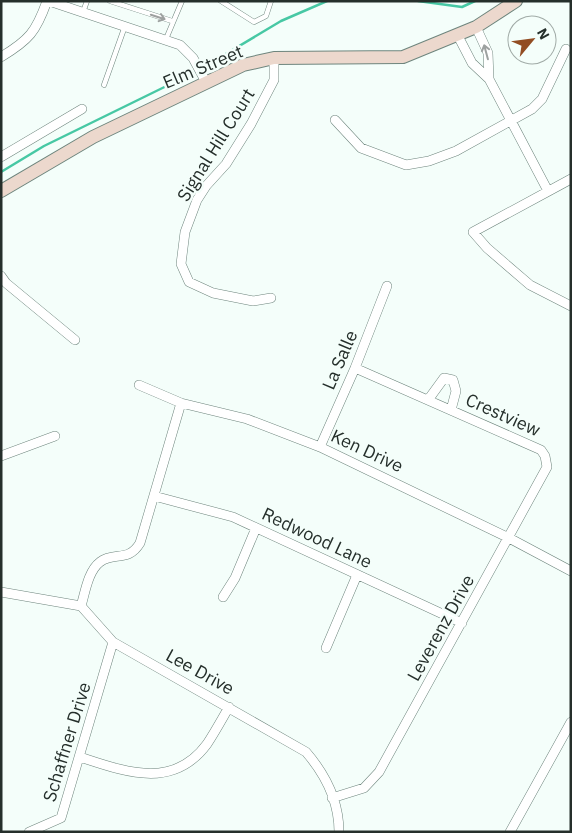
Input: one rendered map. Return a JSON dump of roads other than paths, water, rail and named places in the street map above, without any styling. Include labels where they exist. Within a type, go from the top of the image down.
[{"type":"main road","name":"Elm Street","points":[[1,191],[93,137],[243,65],[274,58],[403,57],[458,36],[476,27],[516,1]]},
{"type":"street","points":[[1,57],[21,45],[38,26],[48,1],[166,39],[187,51],[206,82]]},
{"type":"street","points":[[476,27],[488,53],[489,79]]},
{"type":"street","points":[[458,36],[472,63],[489,79],[548,190]]},
{"type":"street","points":[[336,120],[361,148],[406,165],[429,161],[456,151],[532,109],[542,99],[566,49]]},
{"type":"street","name":"Signal Hill Court","points":[[271,298],[253,301],[213,293],[189,282],[181,264],[185,232],[197,200],[206,186],[226,164],[274,80],[274,58]]},
{"type":"street","points":[[1,157],[82,109]]},
{"type":"street","points":[[571,179],[474,230],[473,233],[530,285],[571,306]]},
{"type":"street","points":[[1,276],[6,283],[75,340]]},
{"type":"street","name":"La Salle","points":[[320,447],[355,368],[387,286]]},
{"type":"street","name":"Crestview","points":[[355,368],[541,450]]},
{"type":"street","name":"Crestview","points":[[428,400],[440,381],[444,378],[453,380],[456,392],[451,410]]},
{"type":"street","name":"Ken Drive","points":[[139,385],[181,403],[247,418],[320,447],[509,538],[571,571]]},
{"type":"street","points":[[1,592],[81,606],[90,578],[99,563],[107,559],[128,556],[135,552],[140,543],[181,403]]},
{"type":"street","points":[[1,456],[55,436]]},
{"type":"street","name":"Leverenz Drive","points":[[332,798],[364,788],[379,772],[546,472],[546,456],[541,450]]},
{"type":"street","name":"Redwood Lane","points":[[154,496],[233,517],[462,623]]},
{"type":"street","points":[[223,597],[235,578],[256,528]]},
{"type":"street","points":[[326,648],[357,575]]},
{"type":"street","name":"Lee Drive","points":[[81,606],[113,642],[306,752],[321,769],[332,798],[339,832]]},
{"type":"street","name":"Schaffner Drive","points":[[29,832],[49,825],[60,818],[80,757],[113,642]]},
{"type":"street","points":[[80,757],[120,770],[159,775],[188,763],[206,744],[229,707]]},
{"type":"street","points":[[510,832],[571,722]]},
{"type":"lane","points":[[83,13],[87,1]]},
{"type":"lane","points":[[110,1],[172,21]]},
{"type":"lane","points":[[166,39],[182,1]]},
{"type":"lane","points":[[221,1],[254,22],[266,16],[271,1]]},
{"type":"lane","points":[[104,85],[125,26]]},
{"type":"waterway","points":[[209,64],[281,21],[327,1]]},
{"type":"waterway","points":[[418,1],[462,7],[475,1]]},
{"type":"waterway","points":[[1,172],[44,146],[189,75]]}]
